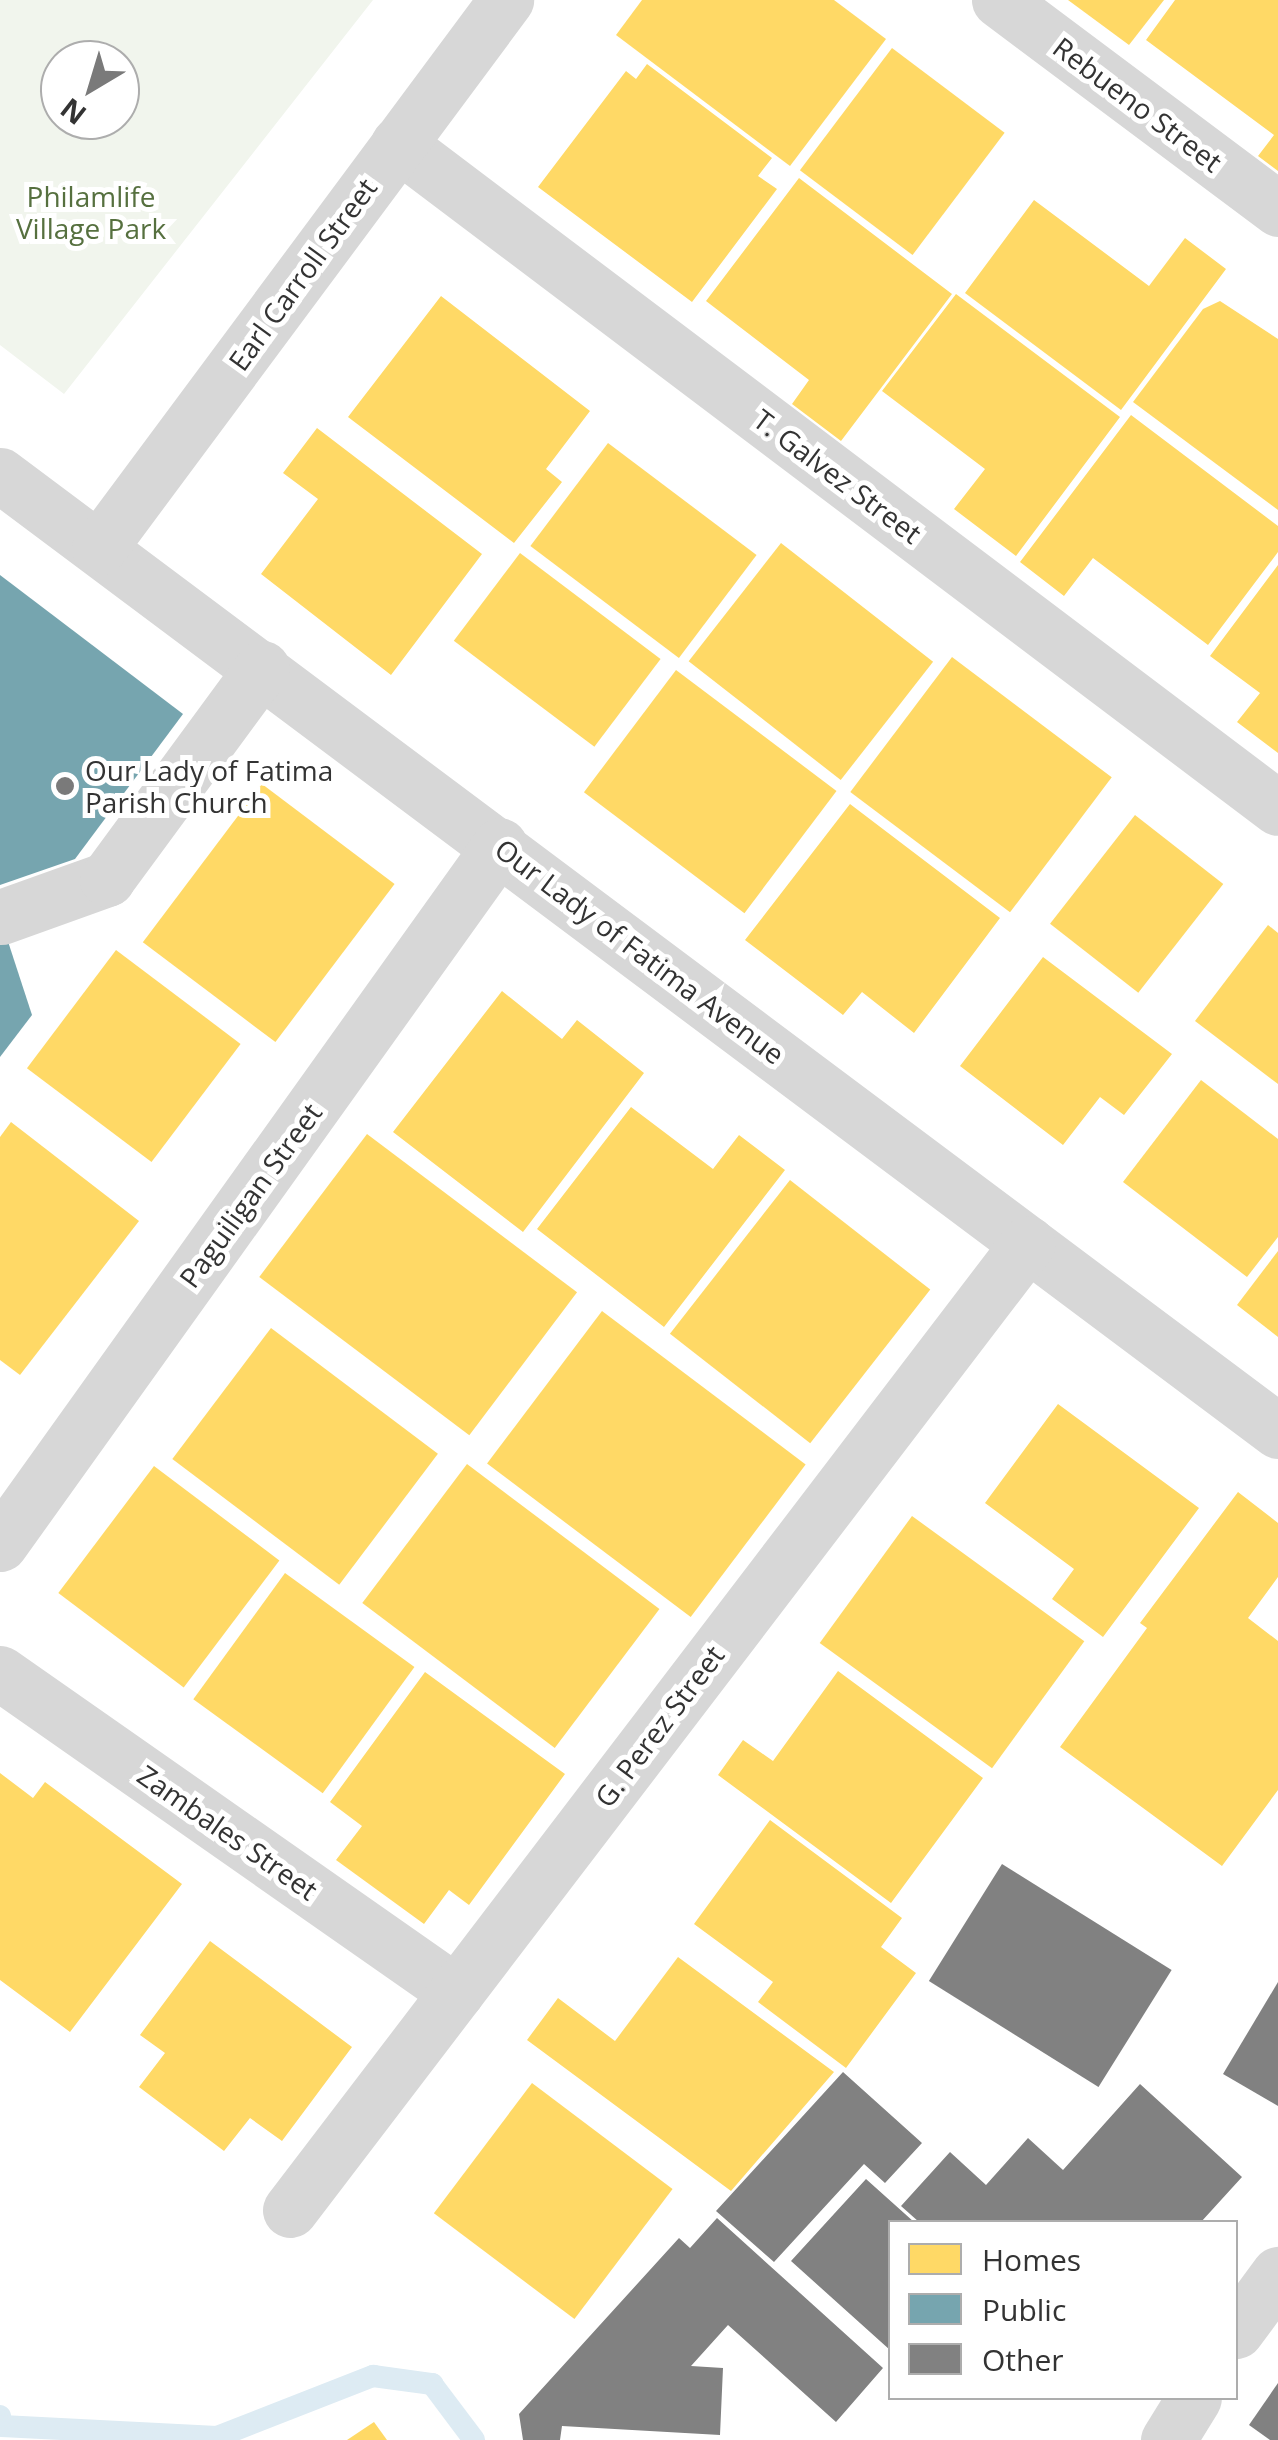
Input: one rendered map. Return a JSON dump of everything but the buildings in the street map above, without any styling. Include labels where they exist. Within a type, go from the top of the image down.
[{"type":"street","name":"Earl Carroll Street","points":[[99,548],[506,0]]},
{"type":"street","name":"Rebueno Street","points":[[998,0],[1278,209]]},
{"type":"street","name":"T. Galvez Street","points":[[398,144],[1278,808]]},
{"type":"street","name":"Our Lady of Fatima Avenue","points":[[0,475],[500,845],[1278,1431]]},
{"type":"street","points":[[1,916],[107,879],[262,668]]},
{"type":"street","name":"Paguiligan Street","points":[[0,1544],[500,845]]},
{"type":"street","name":"G. Perez Street","points":[[290,2210],[1028,1242]]},
{"type":"street","name":"Zambales Street","points":[[0,1673],[456,1992]]},
{"type":"street","points":[[1238,2328],[1278,2274]]},
{"type":"street","points":[[1168,2440],[1193,2400]]},
{"type":"green space","name":"Philamlife Village Park","points":[[0,0],[373,0],[64,394],[0,345]]},
{"type":"waterway","points":[[0,2416],[2,2426],[217,2437],[373,2376],[432,2384],[474,2440]]},
{"type":"place","name":"Our Lady of Fatima Parish Church","points":[[65,786]]}]
